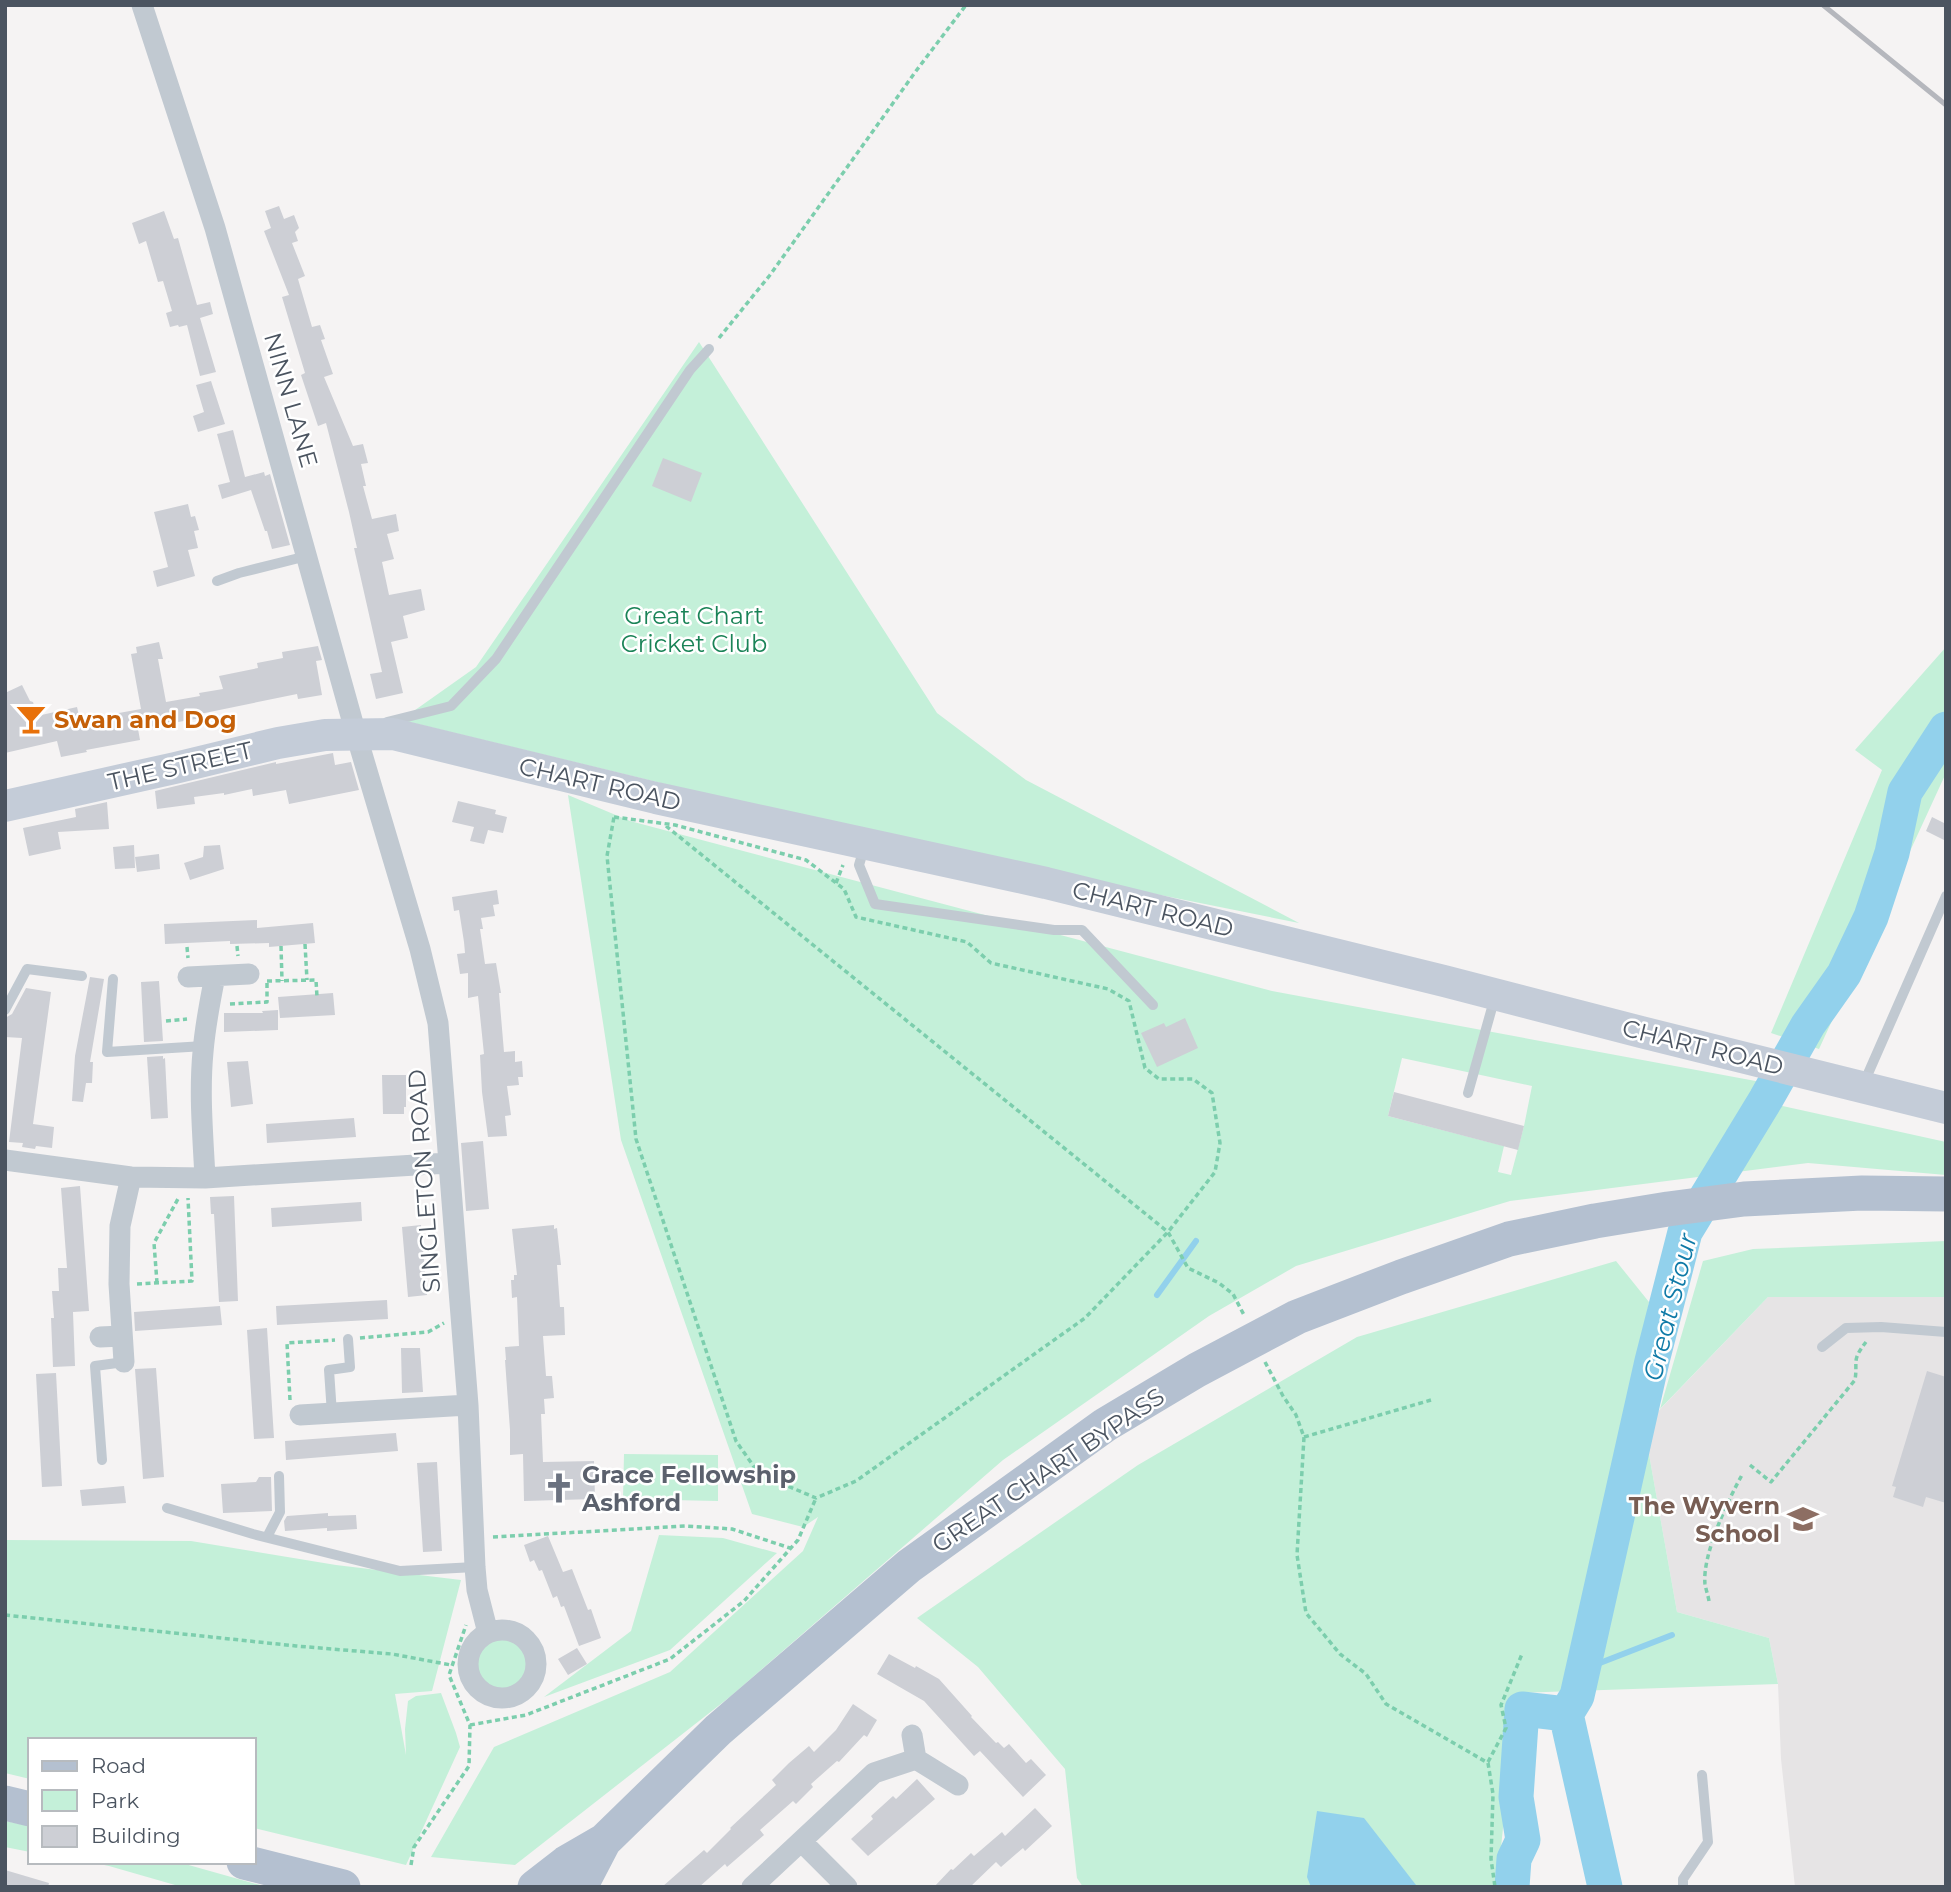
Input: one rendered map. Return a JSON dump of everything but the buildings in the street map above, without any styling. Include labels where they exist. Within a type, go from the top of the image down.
[{"type":"main road","name":"GREAT CHART BYPASS","points":[[535,1887],[566,1863],[604,1841],[718,1730],[909,1566],[1105,1425],[1197,1370],[1297,1317],[1497,1244],[1595,1221],[1744,1199],[1862,1193],[1946,1194]]},
{"type":"main road","points":[[5,1803],[28,1809]]},
{"type":"main road","name":"GREAT CHART BYPASS","points":[[580,1887],[604,1841]]},
{"type":"main road","points":[[252,1864],[343,1887]]},
{"type":"street","name":"NINN LANE","points":[[142,5],[215,228],[356,734]]},
{"type":"street","name":"THE STREET","points":[[5,806],[278,743],[325,735],[356,734]]},
{"type":"street","name":"CHART ROAD","points":[[356,734],[393,734],[659,810],[865,844],[1046,883],[1946,1108]]},
{"type":"street","name":"SINGLETON ROAD","points":[[356,734],[420,949],[439,1023],[468,1405],[474,1567],[488,1633]]},
{"type":"street","points":[[194,1184],[204,1046],[215,976]]},
{"type":"street","points":[[188,977],[258,977]]},
{"type":"street","points":[[5,1160],[194,1184],[448,1163]]},
{"type":"street","points":[[124,1362],[119,1284],[120,1226],[131,1177]]},
{"type":"street","points":[[100,1337],[122,1336]]},
{"type":"street","points":[[300,1415],[468,1405]]},
{"type":"street","points":[[912,1735],[916,1759]]},
{"type":"street","points":[[752,1887],[874,1773],[916,1759],[958,1784]]},
{"type":"street","points":[[802,1842],[855,1884]]},
{"type":"lane","points":[[356,734],[367,727],[451,706],[496,659],[690,370],[709,349]]},
{"type":"lane","points":[[217,581],[307,556]]},
{"type":"lane","points":[[865,844],[859,865],[874,904],[1054,930],[1083,930],[1153,1005]]},
{"type":"lane","points":[[1861,1087],[1946,897]]},
{"type":"lane","points":[[5,1010],[27,969],[82,976]]},
{"type":"lane","points":[[113,979],[107,1052],[204,1046]]},
{"type":"lane","points":[[1468,1093],[1496,994]]},
{"type":"lane","points":[[1822,1347],[1846,1328],[1879,1327],[1946,1332]]},
{"type":"lane","points":[[332,1414],[329,1370],[350,1367],[348,1339]]},
{"type":"lane","points":[[102,1460],[95,1366],[124,1362]]},
{"type":"lane","points":[[267,1537],[280,1512],[279,1476]]},
{"type":"lane","points":[[167,1508],[253,1534],[400,1571],[474,1567]]},
{"type":"lane","points":[[1683,1887],[1683,1879],[1708,1842],[1702,1775]]},
{"type":"path","points":[[709,349],[770,275],[966,5]]},
{"type":"path","points":[[659,810],[675,825],[806,860],[844,889],[856,917],[967,942],[991,962],[1108,989],[1129,1001],[1145,1068],[1159,1079],[1194,1079],[1212,1093],[1220,1143],[1215,1172],[1168,1232],[1085,1318],[856,1481],[816,1497],[790,1489],[759,1474],[736,1441],[636,1139],[607,856],[614,817],[659,810],[1168,1232],[1188,1268],[1219,1283],[1233,1294],[1245,1318]]},
{"type":"path","points":[[305,944],[307,980]]},
{"type":"path","points":[[281,946],[282,981]]},
{"type":"path","points":[[209,1006],[267,1002],[258,977],[282,981],[316,980],[317,997]]},
{"type":"path","points":[[119,1284],[192,1281],[194,1184]]},
{"type":"path","points":[[157,1283],[154,1243],[179,1197],[194,1184]]},
{"type":"path","points":[[1750,1465],[1771,1482],[1855,1380],[1856,1358],[1879,1327]]},
{"type":"path","points":[[1262,1357],[1296,1415],[1304,1437],[1297,1555],[1306,1614],[1340,1654],[1366,1674],[1386,1704],[1488,1763]]},
{"type":"path","points":[[1304,1437],[1431,1400]]},
{"type":"path","points":[[1709,1601],[1705,1583],[1707,1564],[1727,1501],[1742,1475]]},
{"type":"path","points":[[470,1725],[526,1715],[670,1659],[744,1601],[798,1540],[816,1497]]},
{"type":"path","points":[[474,1538],[686,1526],[732,1529],[791,1548]]},
{"type":"path","points":[[411,1865],[414,1847],[469,1766],[470,1725],[449,1675],[464,1628],[472,1616],[477,1590]]},
{"type":"path","points":[[5,1615],[392,1654],[451,1665]]},
{"type":"path","points":[[1495,1887],[1491,1859],[1493,1794],[1488,1763],[1506,1728],[1501,1705],[1522,1654]]},
{"type":"shaded area","name":"The Wyvern School","points":[[1768,1297],[1946,1297],[1946,1887],[1795,1887],[1781,1759],[1778,1684],[1769,1638],[1677,1612],[1644,1426]]},
{"type":"green space","name":"Great Chart Cricket Club","points":[[699,342],[937,713],[1026,780],[1299,923],[941,851],[401,720],[476,667]]},
{"type":"green space","points":[[1946,647],[1946,773],[1819,1049],[1771,1033],[1882,770],[1855,750]]},
{"type":"green space","points":[[568,795],[630,821],[1272,991],[1761,1082],[1774,1104],[1946,1142],[1946,1175],[1808,1163],[1510,1201],[1296,1266],[1209,1316],[1003,1460],[731,1696],[515,1865],[431,1857],[494,1747],[670,1672],[803,1551],[818,1517],[803,1527],[752,1514],[621,1140]],"holes":[[[1402,1058],[1532,1086],[1511,1175],[1498,1172],[1504,1146],[1388,1116]]]},
{"type":"green space","points":[[1946,1241],[1946,1297],[1768,1297],[1660,1409],[1703,1261],[1753,1249]]},
{"type":"green space","points":[[1616,1261],[1649,1302],[1627,1418],[1644,1426],[1677,1612],[1769,1638],[1778,1684],[1517,1693],[1500,1857],[1501,1887],[1083,1887],[1077,1878],[1065,1769],[978,1667],[917,1618],[1138,1465],[1357,1337]]},
{"type":"green space","points":[[624,1454],[718,1455],[718,1501],[623,1499]]},
{"type":"green space","points":[[659,1535],[723,1538],[777,1553],[670,1650],[544,1697],[631,1631]]},
{"type":"green space","points":[[5,1540],[191,1541],[336,1565],[461,1580],[432,1691],[395,1694],[406,1755],[408,1701],[416,1696],[441,1693],[460,1747],[406,1865],[256,1828],[256,1738],[28,1738],[28,1779],[5,1773]]},
{"type":"green space","points":[[503,1638],[513,1640],[521,1646],[527,1654],[527,1674],[521,1682],[513,1688],[503,1690],[493,1688],[485,1682],[479,1674],[477,1664],[479,1654],[485,1646],[493,1640]]},
{"type":"green space","points":[[5,1821],[28,1826],[28,1852],[5,1847]]},
{"type":"green space","points":[[99,1864],[185,1864],[267,1887],[182,1887]]},
{"type":"water","points":[[1317,1811],[1364,1818],[1416,1887],[1311,1887],[1307,1877]]},
{"type":"waterway","name":"Great Stour","points":[[1512,1887],[1514,1859],[1523,1840],[1516,1797],[1522,1709],[1566,1714],[1577,1696],[1652,1361],[1685,1232],[1808,1025],[1844,974],[1871,917],[1892,853],[1905,792],[1946,729]]},
{"type":"waterway","points":[[1157,1295],[1196,1241]]},
{"type":"waterway","points":[[1577,1696],[1587,1668],[1672,1635]]},
{"type":"waterway","points":[[1566,1714],[1605,1887]]},
{"type":"railway","points":[[1823,5],[1946,105]]},
{"type":"place","name":"Swan and Dog","points":[[31,719]]},
{"type":"place","name":"Grace Fellowship Ashford","points":[[559,1488]]},
{"type":"place","name":"The Wyvern School","points":[[1803,1519]]}]
